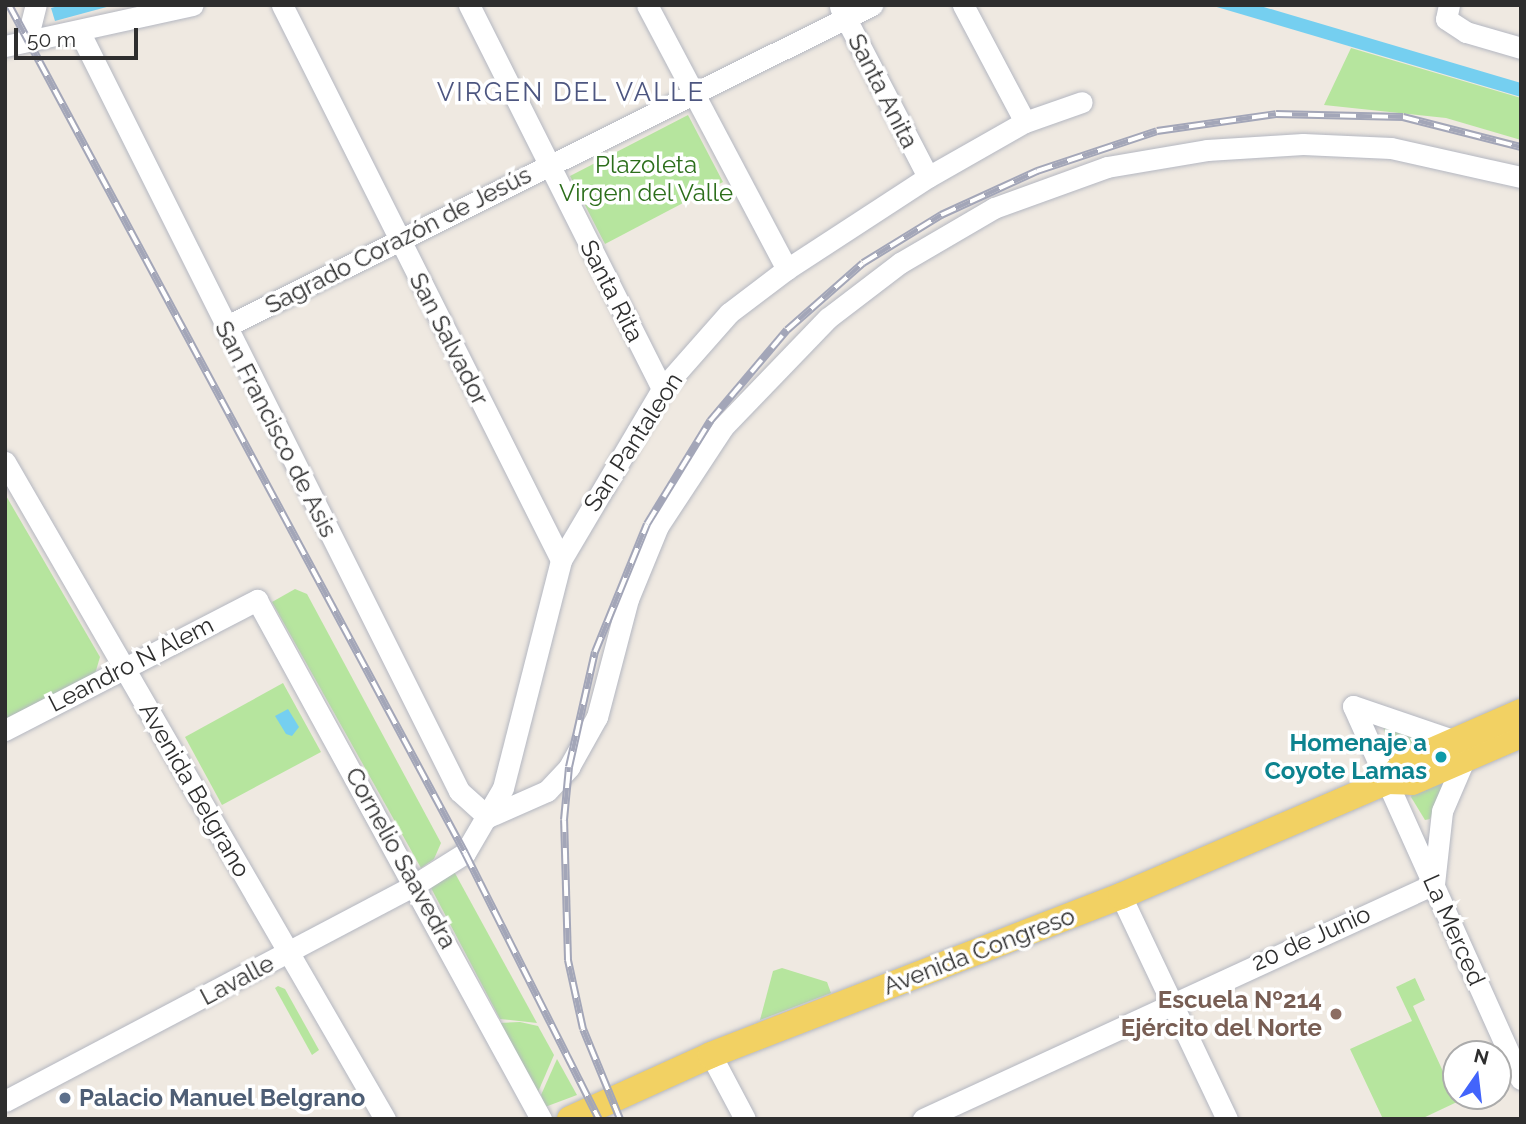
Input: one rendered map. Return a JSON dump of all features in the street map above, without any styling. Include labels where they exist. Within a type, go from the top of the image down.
[{"type":"main road","points":[[1460,750],[1521,712]]},
{"type":"main road","points":[[1460,750],[1521,735]]},
{"type":"main road","name":"Avenida Congreso","points":[[570,1119],[711,1055],[1121,896],[1388,780],[1412,782],[1460,750]]},
{"type":"street","points":[[27,40],[36,5]]},
{"type":"street","points":[[5,46],[193,5]]},
{"type":"street","name":"San Salvador","points":[[282,5],[561,560]]},
{"type":"street","name":"Santa Rita","points":[[469,5],[662,390]]},
{"type":"street","points":[[647,5],[787,269]]},
{"type":"street","name":"Sagrado Corazón de Jesús","points":[[225,327],[692,91],[842,12],[872,5]]},
{"type":"street","points":[[963,5],[1025,122]]},
{"type":"street","name":"Santa Anita","points":[[842,12],[928,177]]},
{"type":"street","points":[[1448,12],[1466,32],[1521,48]]},
{"type":"street","name":"San Francisco de Asis","points":[[79,31],[459,791],[488,817]]},
{"type":"street","name":"San Pantaleon","points":[[465,853],[503,788],[561,560],[662,390],[729,313],[787,269],[928,177],[1025,122],[1082,103]]},
{"type":"street","points":[[488,817],[547,791],[569,767],[597,718],[628,599],[659,526],[723,427],[828,318],[900,263],[994,208],[1107,167],[1207,150],[1303,144],[1391,148],[1521,177]]},
{"type":"street","name":"Avenida Belgrano","points":[[5,462],[385,1119]]},
{"type":"street","name":"Leandro N Alem","points":[[5,730],[257,600]]},
{"type":"street","name":"Cornelio Saavedra","points":[[257,600],[416,884],[541,1119]]},
{"type":"street","name":"La Merced","points":[[1460,750],[1353,706],[1521,1079]]},
{"type":"street","points":[[1434,884],[1442,811],[1460,750]]},
{"type":"street","name":"Lavalle","points":[[5,1101],[416,884],[465,853]]},
{"type":"street","name":"20 de Junio","points":[[923,1119],[1170,1001],[1434,884]]},
{"type":"street","points":[[1121,896],[1227,1119]]},
{"type":"street","points":[[711,1055],[745,1119]]},
{"type":"green space","points":[[1351,48],[1521,98],[1521,140],[1446,118],[1324,105]]},
{"type":"green space","name":"Plazoleta Virgen del Valle","points":[[688,115],[723,182],[605,244],[570,176]]},
{"type":"green space","points":[[5,494],[100,657],[95,674],[5,722]]},
{"type":"green space","points":[[295,589],[307,594],[441,843],[434,859],[421,868],[272,602]]},
{"type":"green space","points":[[283,683],[321,752],[222,805],[185,737]]},
{"type":"green space","points":[[1383,726],[1428,742],[1396,757],[1391,755]]},
{"type":"green space","points":[[1445,777],[1430,819],[1425,820],[1411,797],[1413,791]]},
{"type":"green space","points":[[450,864],[537,1023],[500,1019],[430,886]]},
{"type":"green space","points":[[782,968],[827,982],[831,993],[760,1020],[773,971]]},
{"type":"green space","points":[[1415,978],[1425,1000],[1413,1006],[1442,1069],[1442,1109],[1421,1119],[1383,1119],[1350,1049],[1412,1021],[1396,987]]},
{"type":"green space","points":[[278,986],[285,989],[319,1050],[312,1055],[275,988]]},
{"type":"green space","points":[[520,1022],[538,1026],[554,1055],[538,1092],[500,1023]]},
{"type":"green space","points":[[557,1059],[577,1095],[545,1107],[541,1095]]},
{"type":"water","points":[[62,5],[114,5],[55,21],[51,8]]},
{"type":"water","points":[[1210,5],[1257,5],[1521,83],[1521,97]]},
{"type":"water","points":[[288,709],[299,727],[292,736],[286,734],[275,716]]},
{"type":"railway","points":[[9,5],[465,853],[599,1119]]},
{"type":"railway","points":[[620,1119],[583,1029],[568,960],[564,820],[569,767],[595,652],[647,524],[710,421],[787,330],[863,263],[941,215],[1037,171],[1157,131],[1276,114],[1403,117],[1521,147]]},
{"type":"place","name":"Homenaje a Coyote Lamas","points":[[1441,757]]},
{"type":"place","name":"Escuela Nº214 Ejército del Norte","points":[[1336,1014]]},
{"type":"place","name":"Palacio Manuel Belgrano","points":[[65,1098]]},
{"type":"district","name":"VIRGEN DEL VALLE","points":[[571,93]]}]
